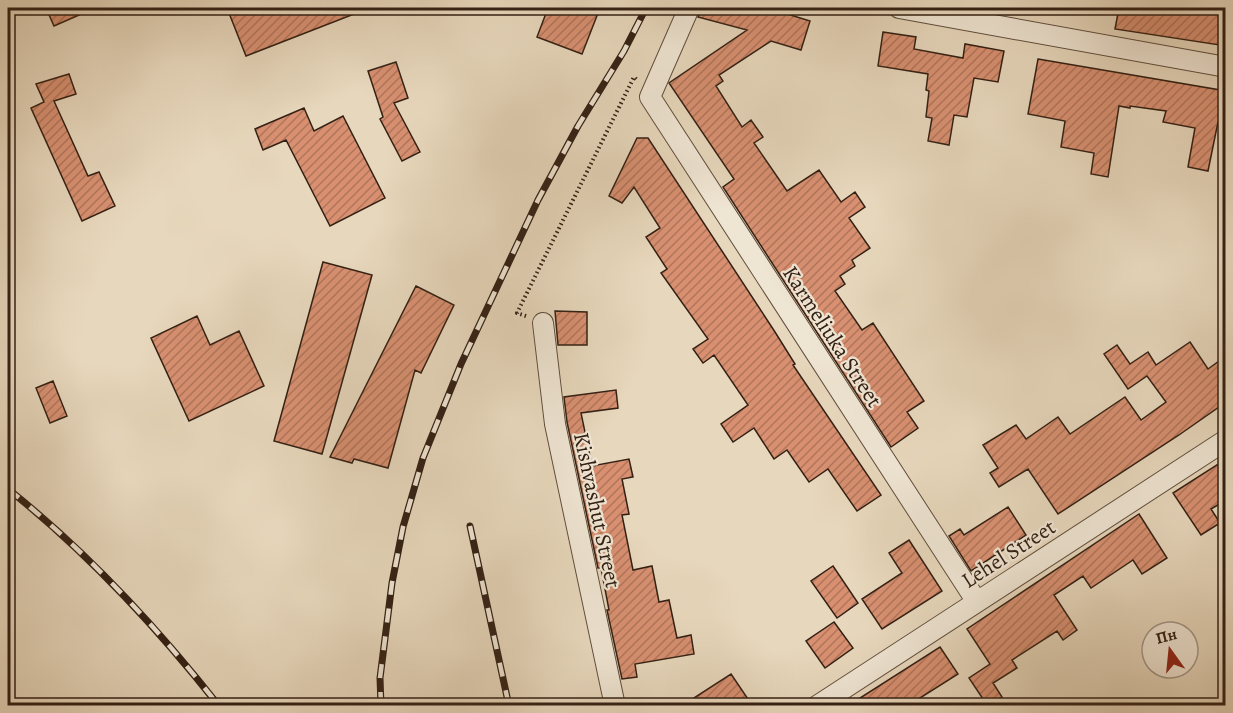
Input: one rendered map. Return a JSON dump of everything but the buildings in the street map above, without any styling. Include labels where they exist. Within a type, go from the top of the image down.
[{"type":"street","points":[[650,97],[689,8]]},
{"type":"street","points":[[899,8],[1226,67]]},
{"type":"street","name":"Karmeliuka Street","points":[[650,97],[977,602]]},
{"type":"street","name":"Kishvashut Street","points":[[543,323],[555,424],[615,705]]},
{"type":"street","name":"Lehel Street","points":[[817,705],[1226,440]]},
{"type":"path","points":[[543,323],[517,313],[634,77],[650,97]]},
{"type":"railway","points":[[381,706],[380,678],[392,583],[403,527],[423,458],[461,364],[538,200],[578,126],[624,51],[646,8]]},
{"type":"railway","points":[[8,489],[65,538],[120,591],[171,647],[219,706]]},
{"type":"railway","points":[[470,526],[509,706]]}]
